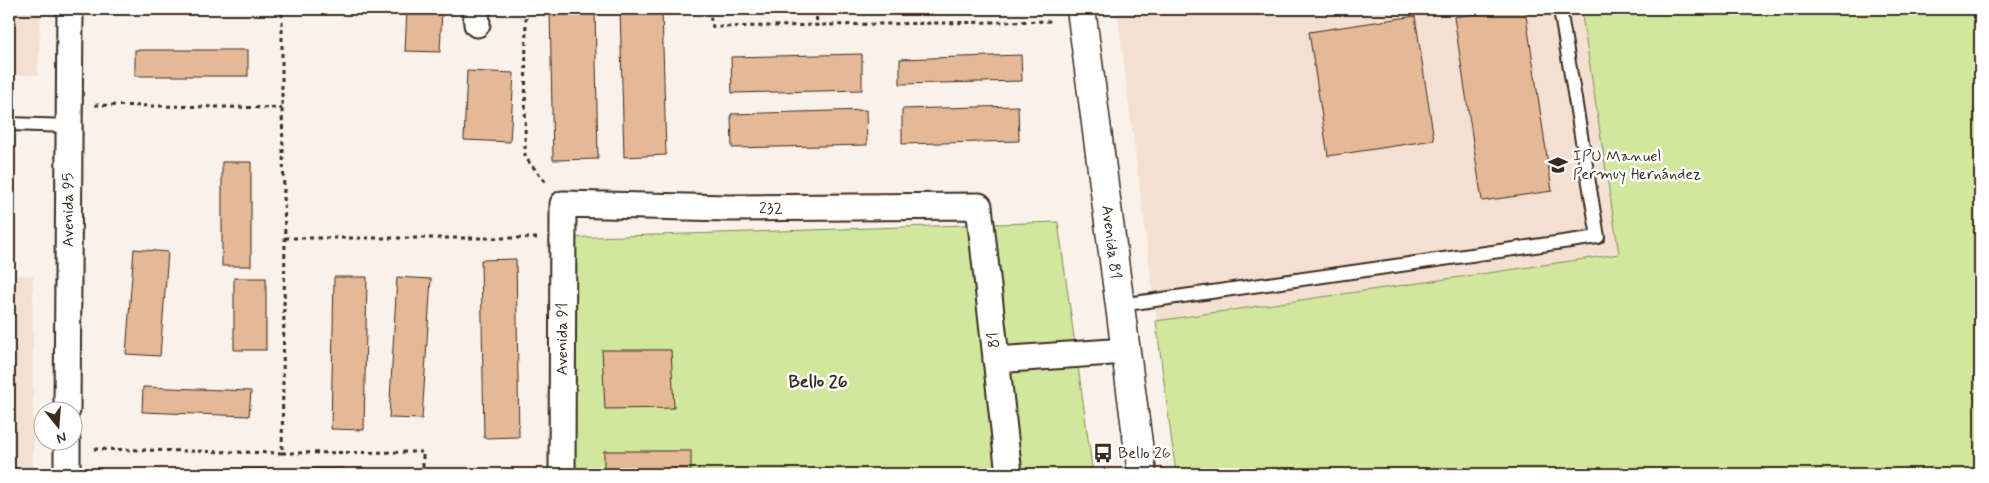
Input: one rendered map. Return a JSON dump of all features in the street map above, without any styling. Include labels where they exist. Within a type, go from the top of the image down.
[{"type":"main road","name":"Avenida 81","points":[[1081,14],[1142,474]]},
{"type":"street","name":"Avenida 95","points":[[67,400],[70,9]]},
{"type":"street","name":"232","points":[[563,204],[728,208],[979,206]]},
{"type":"street","name":"Avenida 91","points":[[562,474],[563,204]]},
{"type":"street","name":"81","points":[[979,206],[1009,474]]},
{"type":"street","points":[[996,360],[1126,351]]},
{"type":"street","points":[[67,450],[67,474]]},
{"type":"lane","points":[[1120,305],[1598,237],[1560,9]]},
{"type":"lane","points":[[9,124],[69,115]]},
{"type":"path","points":[[282,9],[282,108],[286,238],[282,452]]},
{"type":"path","points":[[526,9],[525,157],[563,204]]},
{"type":"path","points":[[708,9],[713,27],[817,26],[1081,14]]},
{"type":"path","points":[[816,9],[817,26]]},
{"type":"path","points":[[69,115],[282,108]]},
{"type":"path","points":[[286,238],[562,238]]},
{"type":"path","points":[[82,445],[282,452],[423,452],[423,474]]},
{"type":"shaded area","points":[[9,9],[41,9],[38,75],[9,75]]},
{"type":"shaded area","name":"IPU Manuel Permuy Hernández","points":[[1117,9],[1980,9],[1980,474],[1176,474]]},
{"type":"shaded area","points":[[9,274],[33,276],[33,474],[9,474]]},
{"type":"green space","name":"IPU Manuel Permuy Hernández","points":[[1581,9],[1980,9],[1980,474],[1176,474],[1156,321],[1619,254]]},
{"type":"green space","points":[[1058,222],[1093,474],[569,474],[562,238]]},
{"type":"building","points":[[407,9],[442,9],[440,52],[405,51]]},
{"type":"building","points":[[550,9],[595,9],[598,159],[553,160]]},
{"type":"building","points":[[620,9],[662,9],[666,155],[624,157]]},
{"type":"building","points":[[1510,9],[1525,9],[1552,191],[1482,201],[1454,17]]},
{"type":"building","points":[[1415,16],[1434,140],[1328,156],[1309,32]]},
{"type":"building","points":[[135,50],[248,50],[248,76],[135,76]]},
{"type":"building","points":[[862,54],[862,90],[732,93],[731,57]]},
{"type":"building","points":[[1021,55],[1022,81],[900,84],[900,59]]},
{"type":"building","points":[[467,71],[514,73],[510,142],[464,140]]},
{"type":"building","points":[[1018,106],[1019,141],[902,144],[902,109]]},
{"type":"building","points":[[866,110],[867,145],[732,148],[731,114]]},
{"type":"building","points":[[222,162],[251,162],[251,266],[222,266]]},
{"type":"building","points":[[134,249],[168,252],[160,356],[126,354]]},
{"type":"building","points":[[516,259],[519,437],[484,438],[481,260]]},
{"type":"building","points":[[334,277],[367,277],[364,430],[331,429]]},
{"type":"building","points":[[397,277],[431,279],[422,419],[389,418]]},
{"type":"building","points":[[234,278],[266,278],[266,350],[234,350]]},
{"type":"building","points":[[602,350],[671,350],[674,408],[605,409]]},
{"type":"building","points":[[143,387],[251,391],[249,416],[142,412]]},
{"type":"building","points":[[604,451],[691,451],[691,474],[604,474]]},
{"type":"building","points":[[344,468],[344,474],[189,474],[189,469]]},
{"type":"building","points":[[132,471],[171,472],[171,474],[132,474]]},
{"type":"building","points":[[485,472],[513,472],[513,474],[485,474]]},
{"type":"place","name":"IPU Manuel Permuy Hernández","points":[[1558,165]]},
{"type":"place","name":"Bello 26","points":[[1103,453]]},
{"type":"district","name":"Bello 26","points":[[818,382]]}]
